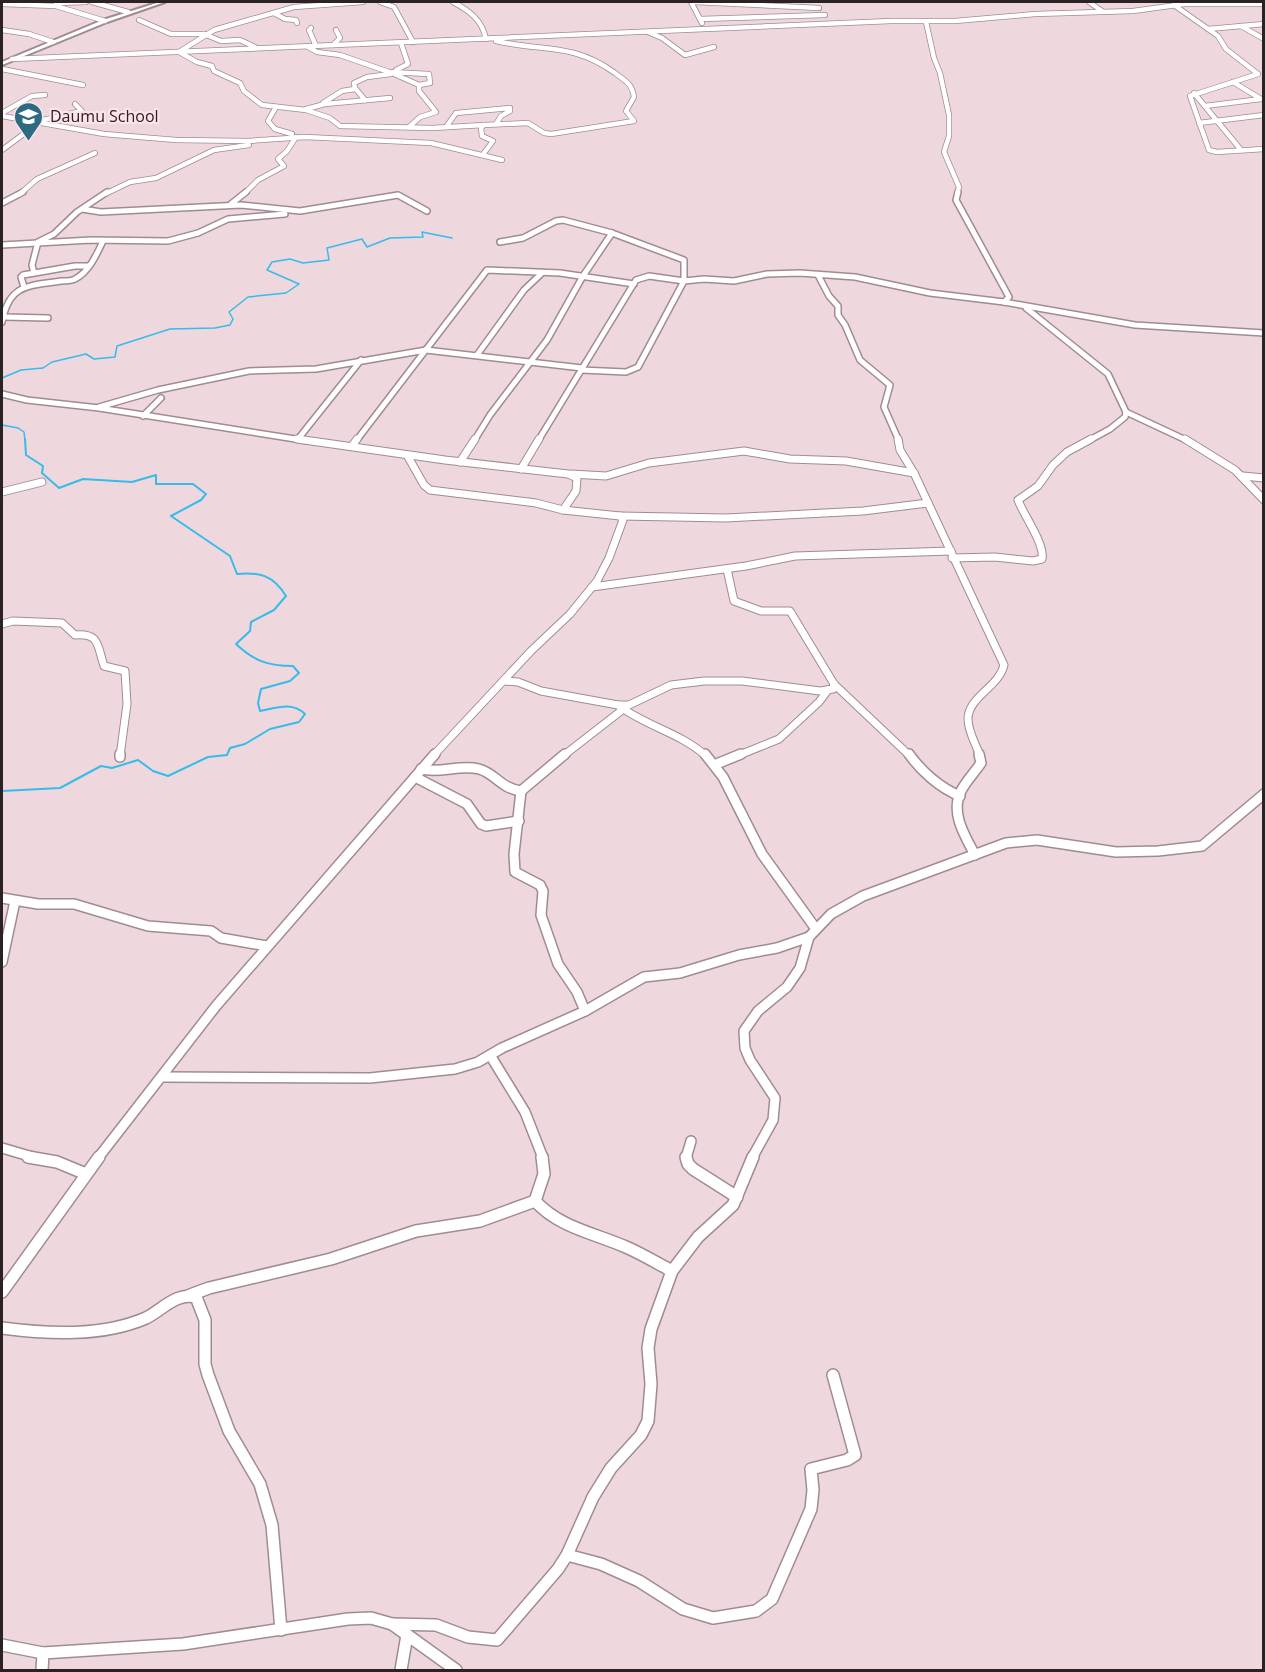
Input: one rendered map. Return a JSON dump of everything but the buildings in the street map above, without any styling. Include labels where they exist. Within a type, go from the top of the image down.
[{"type":"main road","points":[[2,64],[128,12],[163,2]]},
{"type":"street","points":[[26,5],[86,2]]},
{"type":"street","points":[[92,2],[128,12]]},
{"type":"street","points":[[139,20],[171,34],[204,34],[294,7],[363,2]]},
{"type":"street","points":[[380,2],[394,7],[413,42]]},
{"type":"street","points":[[453,2],[476,17],[488,39]]},
{"type":"street","points":[[706,29],[693,2],[763,4],[788,8],[819,8],[825,5]]},
{"type":"street","points":[[763,4],[779,2],[788,8]]},
{"type":"street","points":[[1089,2],[1102,12]]},
{"type":"street","points":[[12,59],[837,23],[960,21],[1035,14],[1145,10],[1201,2],[1263,4]]},
{"type":"street","points":[[288,3],[294,7]]},
{"type":"street","points":[[2,4],[56,6],[105,21]]},
{"type":"street","points":[[1174,5],[1218,36],[1226,49],[1261,76]]},
{"type":"street","points":[[819,8],[819,11],[837,23]]},
{"type":"street","points":[[274,13],[281,15],[285,20],[297,23]]},
{"type":"street","points":[[700,19],[825,15]]},
{"type":"street","points":[[926,22],[933,42],[934,57],[941,73],[950,116],[949,145],[944,152],[959,187],[956,200],[1007,300]]},
{"type":"street","points":[[1208,29],[1263,24]]},
{"type":"street","points":[[1241,26],[1263,39]]},
{"type":"street","points":[[311,28],[309,30],[316,46]]},
{"type":"street","points":[[2,30],[29,34],[53,42]]},
{"type":"street","points":[[333,45],[340,38],[336,30]]},
{"type":"street","points":[[648,32],[662,38],[685,55],[714,47]]},
{"type":"street","points":[[204,34],[222,41],[238,40],[262,48]]},
{"type":"street","points":[[180,51],[204,34]]},
{"type":"street","points":[[300,109],[330,118],[340,126],[409,128],[528,123],[544,133],[551,134],[634,121],[626,111],[634,97],[626,78],[594,57],[570,51],[500,43],[488,39]]},
{"type":"street","points":[[392,73],[408,64],[401,43]]},
{"type":"street","points":[[308,46],[317,52],[340,56],[392,73],[419,85],[430,83],[429,74],[401,72],[392,73],[358,80],[354,83],[356,89],[365,100]]},
{"type":"street","points":[[180,51],[237,82],[259,103],[276,108],[300,109],[390,98]]},
{"type":"street","points":[[2,69],[82,85]]},
{"type":"street","points":[[1261,76],[1194,93],[1190,97],[1209,150],[1217,152],[1263,149]]},
{"type":"street","points":[[1233,82],[1262,100]]},
{"type":"street","points":[[409,128],[420,117],[436,112],[419,91],[419,85]]},
{"type":"street","points":[[320,105],[342,91],[356,89]]},
{"type":"street","points":[[1194,93],[1241,150]]},
{"type":"street","points":[[2,115],[32,96],[45,95]]},
{"type":"street","points":[[1205,106],[1262,100]]},
{"type":"street","points":[[2,150],[16,141],[33,123],[82,111],[75,104]]},
{"type":"street","points":[[276,108],[268,121],[275,129],[291,133],[294,137]]},
{"type":"street","points":[[446,127],[456,113],[510,108],[510,111],[501,116],[496,124]]},
{"type":"street","points":[[2,115],[33,123],[117,135],[176,140],[294,137],[431,143],[502,160]]},
{"type":"street","points":[[1200,123],[1263,115]]},
{"type":"street","points":[[2,121],[12,118]]},
{"type":"street","points":[[484,125],[481,128],[482,136],[493,141],[484,153]]},
{"type":"street","points":[[224,206],[234,203],[260,178],[284,166],[278,159],[287,151],[294,137]]},
{"type":"street","points":[[34,273],[32,264],[38,242],[54,234],[82,208],[128,183],[156,178],[214,150],[252,144],[263,139]]},
{"type":"street","points":[[2,203],[24,192],[37,179],[95,153]]},
{"type":"street","points":[[2,245],[38,242],[168,241],[198,233],[230,218],[300,211],[398,195],[427,211]]},
{"type":"street","points":[[82,208],[101,212],[251,206],[300,211]]},
{"type":"street","points":[[99,408],[158,390],[249,371],[316,369],[426,350],[617,373],[635,369],[660,330],[684,281],[684,260],[680,257],[612,233],[561,220],[523,238],[500,242]]},
{"type":"street","points":[[460,462],[490,415],[547,340],[583,276],[612,233]]},
{"type":"street","points":[[48,318],[2,320],[4,304],[24,287],[75,279],[89,266],[103,241]]},
{"type":"street","points":[[24,287],[22,276],[75,266],[89,266]]},
{"type":"street","points":[[352,446],[487,270],[500,268],[583,276],[634,284]]},
{"type":"street","points":[[477,355],[524,290],[542,273]]},
{"type":"street","points":[[521,469],[596,342],[638,278],[649,276],[684,281],[734,281],[774,274],[866,278],[930,293],[1007,300],[1021,305],[1135,325],[1263,333]]},
{"type":"street","points":[[818,275],[830,298],[838,306],[838,315],[845,325],[860,360],[890,385],[884,407],[901,445],[900,450],[914,473],[1004,665],[1001,677],[971,708],[967,716],[981,763],[978,770],[967,781],[960,796],[959,824],[975,855]]},
{"type":"street","points":[[1021,305],[1108,374],[1125,414]]},
{"type":"street","points":[[298,439],[361,360]]},
{"type":"street","points":[[2,394],[27,400],[99,408],[460,462],[568,474],[606,476],[649,463],[744,451],[790,459],[846,461],[914,473]]},
{"type":"street","points":[[143,416],[161,398]]},
{"type":"street","points":[[1125,414],[1135,416],[1200,446],[1243,476],[1263,500]]},
{"type":"street","points":[[592,587],[795,556],[951,555],[1033,561],[1042,559],[1044,552],[1034,530],[1024,518],[1018,500],[1038,486],[1053,465],[1067,452],[1110,429],[1125,414]]},
{"type":"street","points":[[407,454],[424,485],[430,490],[620,516],[726,518],[863,511],[928,504]]},
{"type":"street","points":[[563,510],[567,501],[578,489],[579,483],[575,477],[568,474]]},
{"type":"street","points":[[1243,476],[1263,478]]},
{"type":"street","points":[[2,492],[42,482]]},
{"type":"street","points":[[2,1292],[86,1174],[216,1006],[421,769],[531,651],[570,614],[592,587],[609,558],[622,524],[620,516]]},
{"type":"street","points":[[727,568],[734,601],[761,612],[790,611],[831,687],[904,748],[916,764],[948,790],[960,796]]},
{"type":"street","points":[[2,624],[13,621],[68,625],[75,635],[89,634],[95,638],[104,666],[125,671],[127,704],[120,757]]},
{"type":"street","points":[[504,681],[518,682],[541,691],[623,707],[692,745],[707,756],[766,861],[812,933]]},
{"type":"street","points":[[585,1011],[577,992],[558,964],[541,915],[543,891],[540,885],[515,872],[514,854],[521,791],[550,766],[604,727],[623,707],[671,685],[704,681],[742,681],[807,691],[831,687]]},
{"type":"street","points":[[714,765],[779,738],[819,702],[831,687]]},
{"type":"street","points":[[421,769],[432,772],[448,768],[480,769],[501,786],[521,791]]},
{"type":"street","points":[[415,777],[467,804],[486,826],[519,821]]},
{"type":"street","points":[[163,1077],[370,1078],[445,1071],[468,1066],[585,1011],[644,977],[680,973],[777,948],[812,933],[831,915],[863,896],[1006,843],[1024,840],[1116,852],[1158,851],[1202,846],[1263,794]]},
{"type":"street","points":[[2,898],[15,901],[74,904],[148,926],[211,931],[221,938],[267,946]]},
{"type":"street","points":[[2,962],[4,940],[15,901]]},
{"type":"street","points":[[2,1645],[43,1653],[183,1644],[348,1619],[371,1618],[392,1624],[436,1626],[468,1637],[497,1641],[539,1594],[567,1555],[593,1497],[611,1468],[641,1435],[648,1421],[651,1384],[648,1348],[651,1329],[672,1271],[698,1237],[728,1211],[737,1197],[750,1162],[773,1120],[775,1098],[745,1048],[744,1031],[758,1011],[774,1000],[800,968],[812,933]]},
{"type":"street","points":[[490,1055],[518,1097],[541,1153],[544,1176],[536,1201]]},
{"type":"street","points":[[691,1142],[685,1160],[687,1165],[694,1172],[737,1197]]},
{"type":"street","points":[[2,1148],[23,1156],[57,1162],[86,1174]]},
{"type":"street","points":[[536,1201],[552,1217],[580,1231],[625,1247],[672,1271]]},
{"type":"street","points":[[2,1328],[77,1332],[145,1319],[182,1297],[209,1288],[331,1259],[416,1231],[490,1219],[536,1201]]},
{"type":"street","points":[[189,1295],[196,1297],[205,1320],[205,1364],[208,1375],[229,1431],[260,1484],[272,1525],[281,1630]]},
{"type":"street","points":[[567,1555],[601,1564],[639,1581],[683,1609],[714,1618],[734,1617],[756,1611],[772,1599],[811,1509],[813,1490],[811,1469],[847,1460],[855,1455],[833,1375]]},
{"type":"street","points":[[392,1624],[456,1671]]},
{"type":"street","points":[[401,1671],[407,1635]]},
{"type":"street","points":[[42,1671],[43,1653]]},
{"type":"waterway","points":[[2,378],[21,370],[43,368],[52,362],[86,354],[94,359],[115,357],[117,346],[170,329],[215,328],[230,325],[233,319],[229,312],[248,297],[286,293],[299,284],[267,270],[272,262],[290,259],[303,263],[329,260],[327,248],[362,239],[367,247],[390,238],[423,237],[422,232],[452,238]]},
{"type":"waterway","points":[[2,425],[18,428],[24,432],[25,441]]},
{"type":"waterway","points":[[2,791],[60,788],[101,766],[112,768],[138,760],[153,771],[168,776],[208,757],[227,755],[230,748],[245,744],[270,729],[299,722],[305,714],[289,707],[260,711],[258,703],[261,689],[290,681],[299,673],[293,666],[269,664],[255,658],[236,644],[250,631],[251,622],[274,610],[286,596],[276,583],[265,576],[237,574],[230,556],[171,516],[201,500],[206,494],[193,484],[156,484],[156,475],[132,482],[83,479],[59,488],[42,473],[43,466],[26,455],[25,439]]},
{"type":"place","name":"Daumu School","points":[[29,142]]}]
